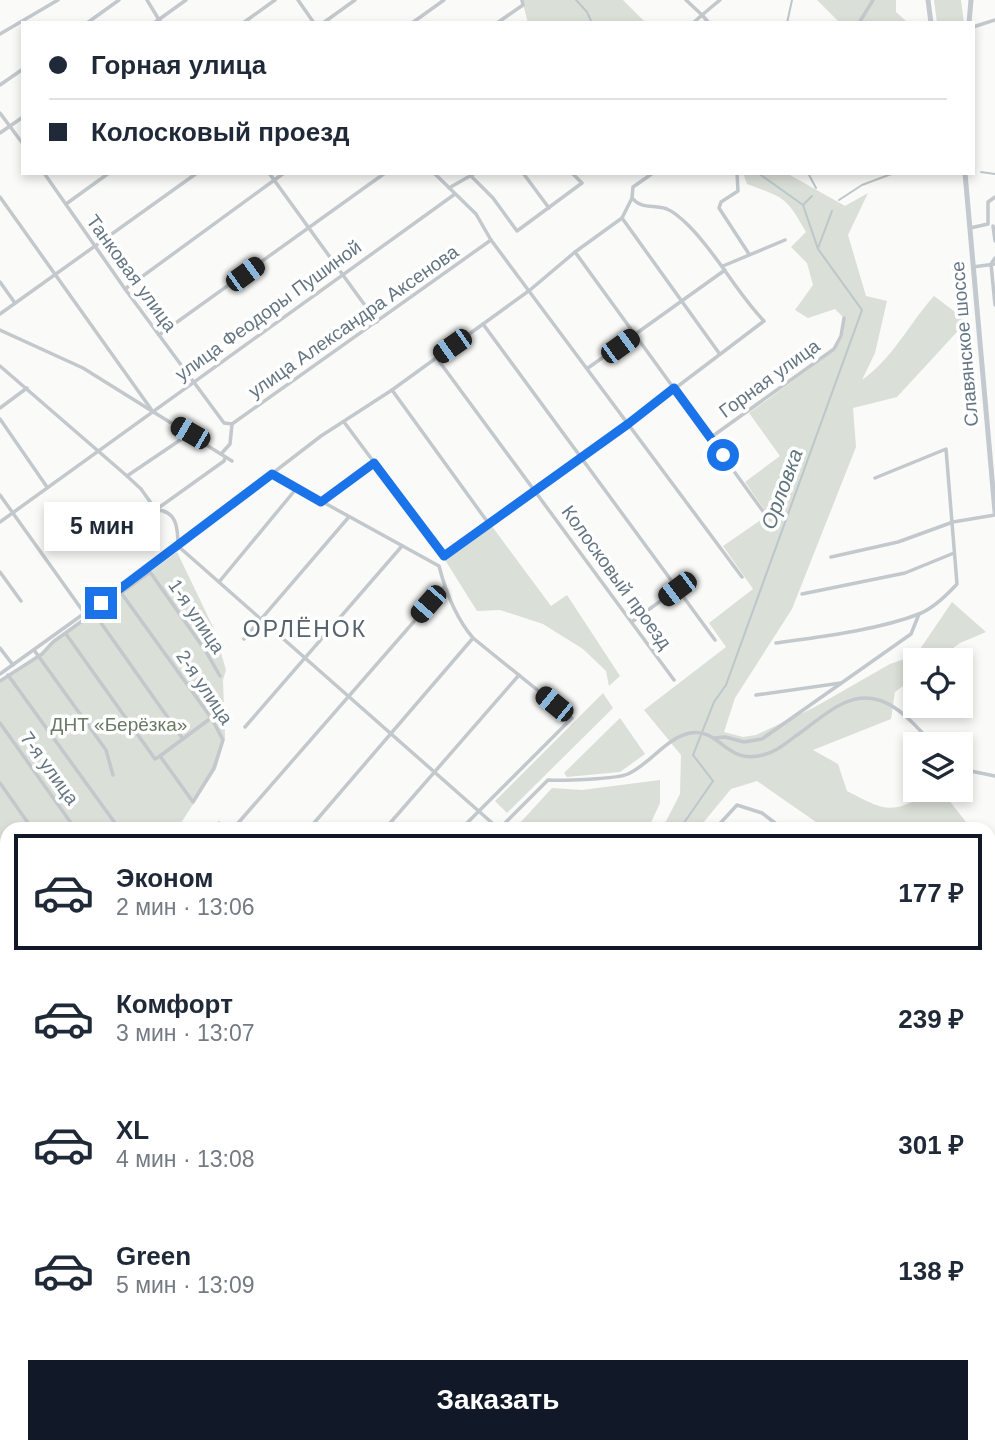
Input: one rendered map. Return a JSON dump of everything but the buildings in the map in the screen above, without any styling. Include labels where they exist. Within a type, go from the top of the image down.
[{"type":"main road","points":[[928,0],[932,21]]},
{"type":"main road","points":[[969,0],[969,21]]},
{"type":"main road","name":"Славянское шоссе","points":[[965,175],[995,513]]},
{"type":"street","points":[[22,21],[58,0]]},
{"type":"street","points":[[91,21],[120,0]]},
{"type":"street","points":[[147,0],[160,21],[186,0]]},
{"type":"street","points":[[246,21],[275,0]]},
{"type":"street","points":[[298,0],[313,21]]},
{"type":"street","points":[[326,21],[355,0]]},
{"type":"street","points":[[415,21],[444,0]]},
{"type":"street","points":[[686,0],[707,21]]},
{"type":"street","points":[[695,21],[720,0]]},
{"type":"street","points":[[860,21],[873,0]]},
{"type":"street","points":[[499,21],[522,2]]},
{"type":"street","points":[[975,26],[995,20]]},
{"type":"street","points":[[0,34],[21,22]]},
{"type":"street","points":[[0,85],[21,70]]},
{"type":"street","points":[[0,113],[21,141]]},
{"type":"street","points":[[0,133],[21,118]]},
{"type":"street","name":"Танковая улица","points":[[45,175],[192,382],[224,423],[232,424]]},
{"type":"street","points":[[65,204],[106,175]]},
{"type":"street","points":[[0,314],[194,175]]},
{"type":"street","points":[[270,175],[377,323]]},
{"type":"street","points":[[125,289],[281,175]]},
{"type":"street","points":[[159,335],[381,175]]},
{"type":"street","points":[[436,175],[476,214],[491,240],[742,577]]},
{"type":"street","points":[[449,188],[473,175],[517,231],[582,183],[574,175]]},
{"type":"street","points":[[524,175],[549,208]]},
{"type":"street","points":[[0,674],[178,546],[321,436],[392,390],[530,290],[575,252],[622,218],[632,198],[633,187],[650,175]]},
{"type":"street","points":[[737,175],[738,191],[721,202],[719,208],[749,254]]},
{"type":"street","name":"улица Феодоры Пушиной","points":[[0,522],[455,194]]},
{"type":"street","points":[[0,197],[152,411]]},
{"type":"street","points":[[970,228],[988,224],[988,202],[991,197],[995,197]]},
{"type":"street","points":[[344,422],[444,556],[628,424],[764,321],[688,225],[666,209],[644,207],[632,198]]},
{"type":"street","points":[[622,218],[719,354]]},
{"type":"street","points":[[993,226],[995,241]]},
{"type":"street","name":"улица Александра Аксенова","points":[[232,424],[491,240]]},
{"type":"street","points":[[588,368],[724,268],[749,254],[785,240]]},
{"type":"street","name":"Горная улица","points":[[575,252],[710,438],[834,349],[841,335],[844,318]]},
{"type":"street","points":[[995,258],[995,305]]},
{"type":"street","points":[[973,267],[993,264]]},
{"type":"street","points":[[0,282],[15,303]]},
{"type":"street","points":[[483,324],[715,640]]},
{"type":"street","points":[[0,330],[83,368],[232,461]]},
{"type":"street","name":"Колосковый проезд","points":[[436,357],[674,680]]},
{"type":"street","points":[[0,366],[127,476],[141,489],[156,510]]},
{"type":"street","points":[[0,408],[27,388]]},
{"type":"street","points":[[392,390],[489,524]]},
{"type":"street","points":[[0,419],[47,487]]},
{"type":"street","points":[[156,510],[224,461],[223,456],[230,444],[232,424]]},
{"type":"street","points":[[127,476],[190,433]]},
{"type":"street","points":[[710,438],[765,514]]},
{"type":"street","points":[[776,643],[843,633],[919,614],[944,598],[957,584],[946,449],[875,478]]},
{"type":"street","points":[[321,502],[374,463]]},
{"type":"street","points":[[272,474],[439,566],[444,586],[461,624],[474,638],[572,718],[468,822]]},
{"type":"street","points":[[219,583],[296,489]]},
{"type":"street","points":[[0,495],[85,614]]},
{"type":"street","points":[[156,510],[163,510],[175,521],[178,546],[491,822]]},
{"type":"street","points":[[831,557],[898,542],[952,522],[995,513]]},
{"type":"street","points":[[244,639],[348,518]]},
{"type":"street","points":[[245,727],[402,546]]},
{"type":"street","points":[[802,594],[905,573],[954,553]]},
{"type":"street","points":[[0,572],[21,601]]},
{"type":"street","name":"1-я улица","points":[[122,594],[150,572],[220,676]]},
{"type":"street","points":[[239,822],[444,586]]},
{"type":"street","points":[[633,621],[677,589]]},
{"type":"street","points":[[0,681],[42,654],[65,634],[122,594]]},
{"type":"street","name":"2-я улица","points":[[122,594],[211,718],[223,740],[214,768],[193,803],[160,756]]},
{"type":"street","points":[[94,614],[183,739]]},
{"type":"street","points":[[714,738],[725,737],[744,742],[762,739],[911,634],[919,614]]},
{"type":"street","points":[[65,634],[155,759],[211,718]]},
{"type":"street","points":[[315,822],[474,638]]},
{"type":"street","points":[[0,648],[13,665]]},
{"type":"street","points":[[34,650],[106,750],[113,775]]},
{"type":"street","points":[[8,675],[114,822]]},
{"type":"street","points":[[391,822],[519,675]]},
{"type":"street","points":[[756,695],[843,682]]},
{"type":"street","points":[[506,822],[548,780],[627,775],[682,736],[697,733],[714,738],[738,756],[765,755],[835,707],[852,700],[870,698],[882,700],[895,707],[921,732]]},
{"type":"street","name":"7-я улица","points":[[0,723],[70,822]]},
{"type":"street","points":[[973,771],[995,776]]},
{"type":"street","points":[[0,783],[27,822]]},
{"type":"street","points":[[721,822],[737,805],[762,813],[774,822]]},
{"type":"green space","points":[[522,0],[623,0],[644,21],[527,21]]},
{"type":"green space","points":[[817,0],[896,0],[896,12],[906,21],[838,21]]},
{"type":"green space","points":[[934,0],[961,0],[964,21],[937,21]]},
{"type":"green space","points":[[744,175],[790,175],[845,206],[868,193],[848,235],[866,296],[887,301],[875,353],[862,380],[883,362],[934,296],[967,321],[897,397],[853,408],[856,447],[792,609],[735,698],[724,732],[743,737],[756,735],[903,660],[903,686],[895,692],[891,719],[813,750],[838,764],[847,791],[871,803],[888,808],[912,802],[950,802],[966,822],[816,822],[757,781],[731,789],[704,822],[666,822],[680,794],[681,755],[644,710],[726,647],[709,623],[753,589],[723,546],[768,515],[745,482],[780,456],[749,413],[835,350],[843,336],[844,318],[835,309],[808,318],[795,310],[813,285],[807,263],[791,247],[806,232],[789,205],[769,192],[747,184]]},
{"type":"green space","points":[[491,525],[551,606],[567,595],[620,676],[609,686],[606,671],[583,649],[543,624],[500,610],[477,611],[445,560]]},
{"type":"green space","name":"ДНТ «Берёзка»","points":[[177,552],[214,629],[226,670],[223,680],[225,738],[216,769],[182,822],[0,822],[0,683]]},
{"type":"green space","points":[[952,602],[986,632],[953,648],[921,648]]},
{"type":"green space","points":[[603,693],[613,708],[507,813],[495,801]]},
{"type":"green space","points":[[620,718],[645,754],[620,772],[567,777],[564,773]]},
{"type":"green space","points":[[660,780],[660,803],[651,822],[521,822],[552,788],[582,790]]},
{"type":"waterway","name":"Орловка","points":[[576,0],[591,21]]},
{"type":"waterway","points":[[787,21],[792,0]]},
{"type":"waterway","points":[[981,172],[995,174]]},
{"type":"waterway","name":"Орловка","points":[[685,822],[713,781],[693,755],[714,702],[726,685],[862,310],[818,249],[803,205],[761,175]]},
{"type":"waterway","points":[[809,175],[816,188]]},
{"type":"waterway","points":[[839,200],[862,185],[889,175]]},
{"type":"waterway","points":[[804,204],[812,196]]},
{"type":"waterway","points":[[818,248],[832,211]]},
{"type":"district","name":"ОРЛЁНОК","points":[[305,629]]},
{"type":"route","points":[[101,603],[272,474],[321,502],[374,463],[444,556],[674,388],[723,455]]}]
